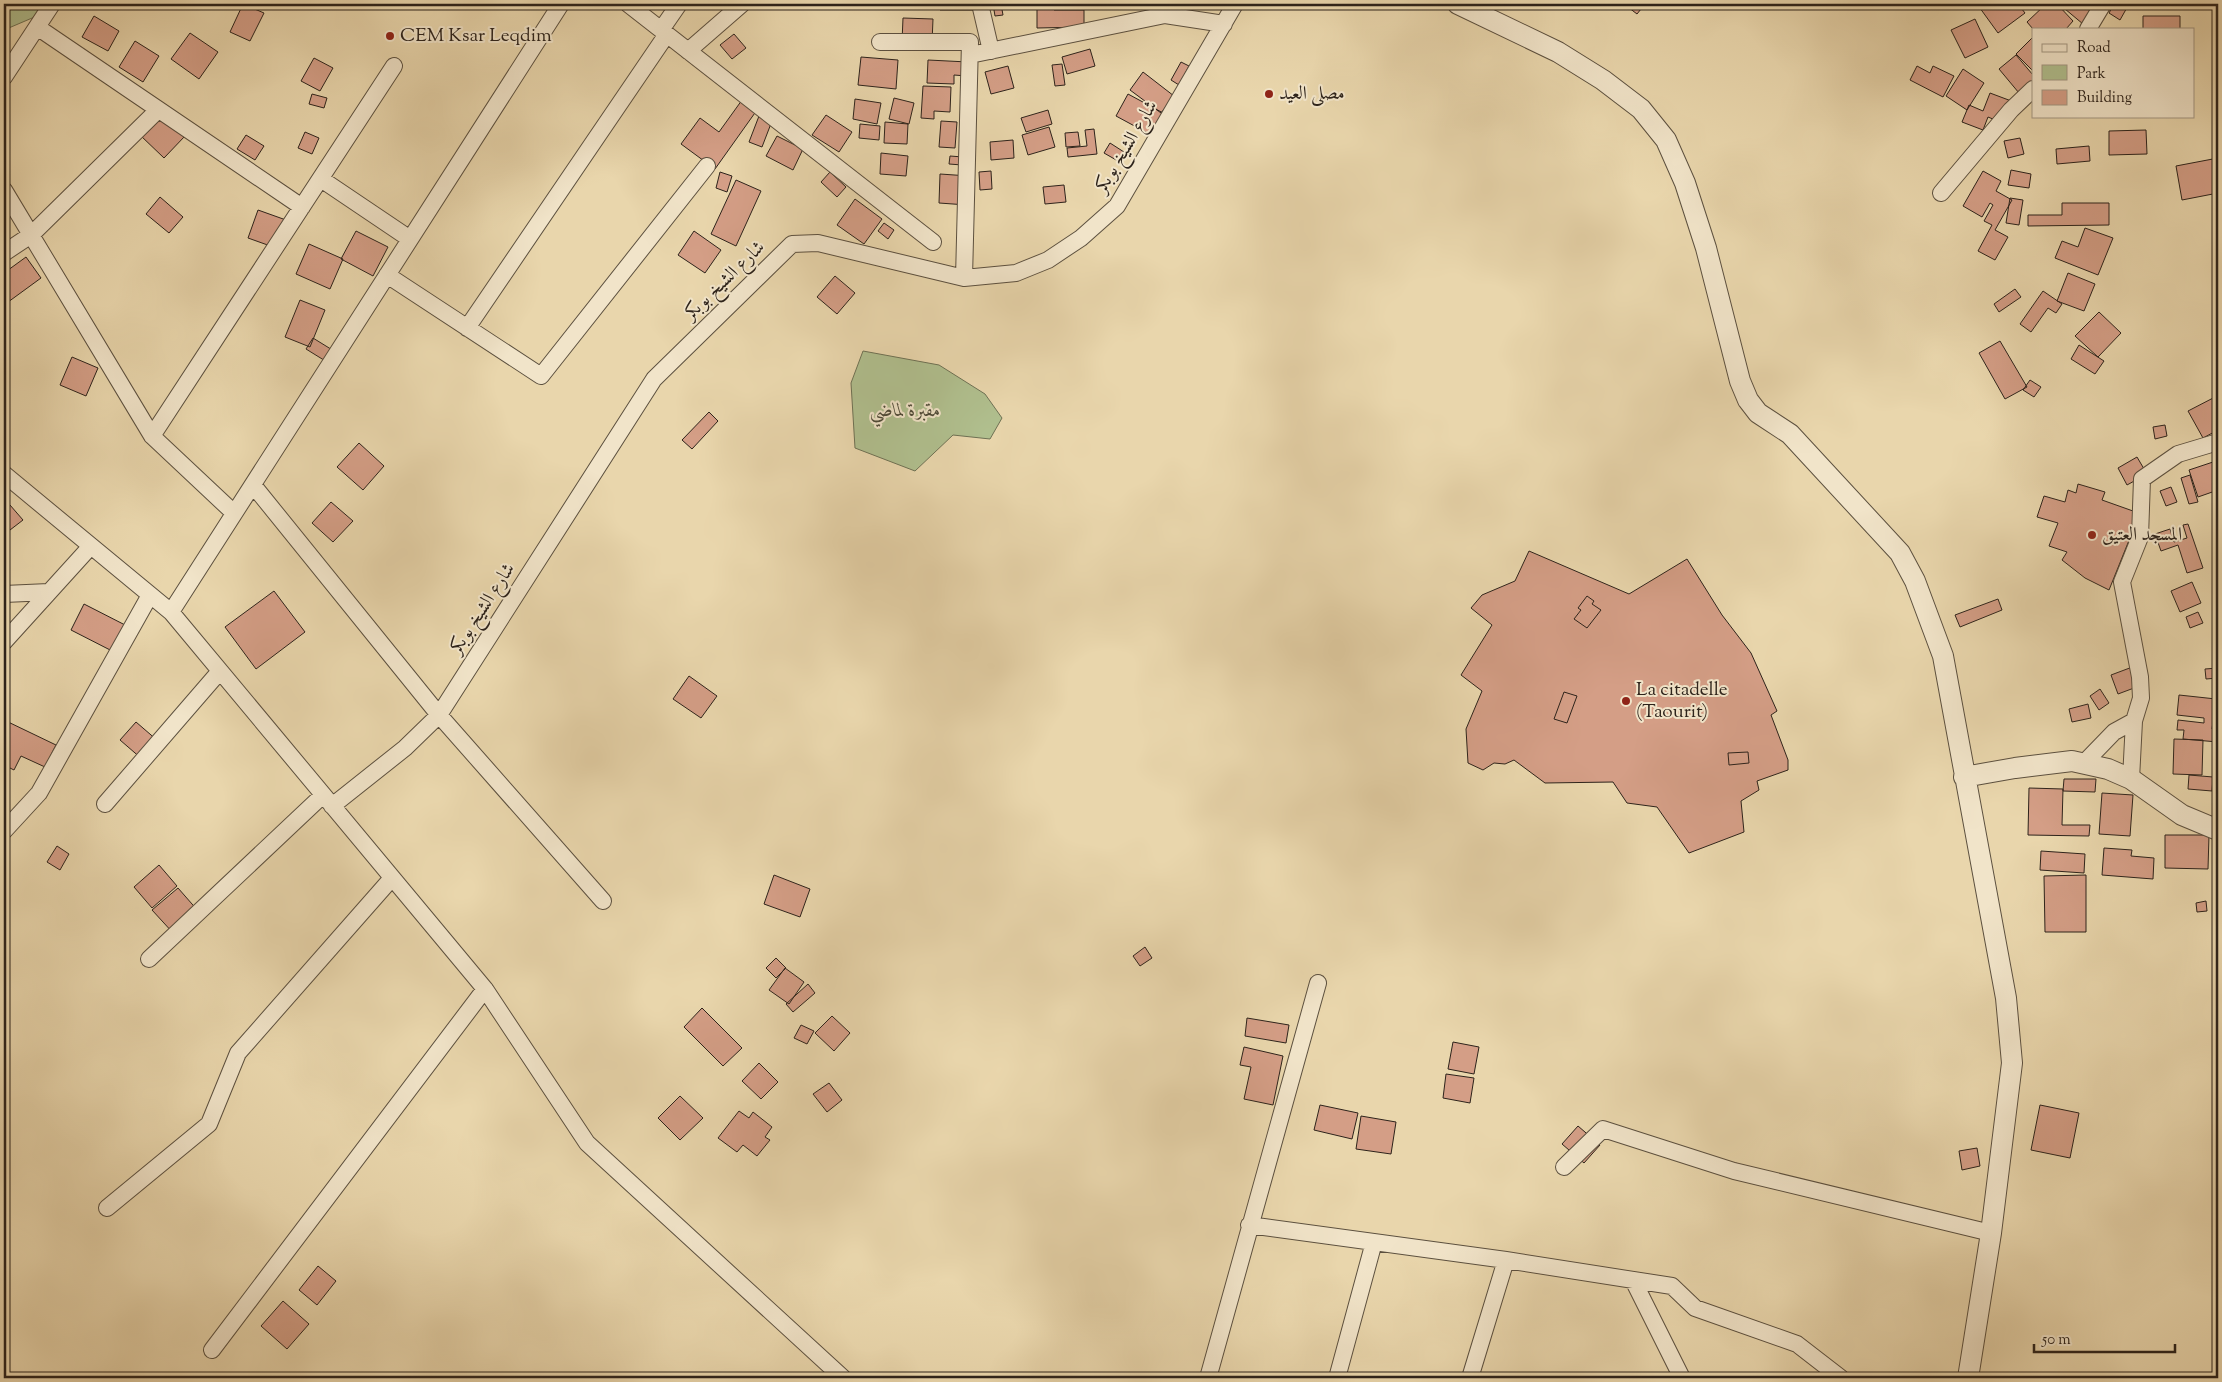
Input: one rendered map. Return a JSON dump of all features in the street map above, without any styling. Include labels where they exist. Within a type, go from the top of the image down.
[{"type":"street","points":[[4,77],[52,4]]},
{"type":"street","points":[[171,612],[561,4]]},
{"type":"street","points":[[628,4],[933,242]]},
{"type":"street","points":[[468,328],[664,32],[679,4]]},
{"type":"street","points":[[688,51],[742,4]]},
{"type":"street","points":[[980,4],[991,51]]},
{"type":"street","name":"شارع الشيخ بوبكر","points":[[149,959],[328,800],[405,748],[439,715],[654,379],[792,244],[818,243],[964,278],[1016,273],[1048,260],[1081,238],[1117,206],[1235,4]]},
{"type":"street","points":[[1458,4],[1558,52],[1603,80],[1641,109],[1666,140],[1685,183],[1706,248],[1740,381],[1748,400],[1758,413],[1790,434],[1900,553],[1914,581],[1942,656],[2006,998],[2012,1064],[1991,1233],[1968,1378]]},
{"type":"street","points":[[2089,28],[2103,4]]},
{"type":"street","points":[[970,55],[1165,15],[1224,24]]},
{"type":"street","points":[[37,27],[302,207]]},
{"type":"street","points":[[880,42],[970,42],[964,278]]},
{"type":"street","points":[[152,436],[394,66]]},
{"type":"street","points":[[1941,193],[2011,110],[2032,90]]},
{"type":"street","points":[[4,253],[31,235],[158,110]]},
{"type":"street","points":[[387,275],[541,376],[707,166]]},
{"type":"street","points":[[320,179],[410,239]]},
{"type":"street","points":[[4,190],[152,436],[234,513]]},
{"type":"street","points":[[2130,779],[2134,721],[2141,698],[2140,677],[2122,582],[2140,537],[2142,479],[2178,454],[2218,442]]},
{"type":"street","points":[[4,474],[171,612],[484,989],[587,1143],[843,1378]]},
{"type":"street","points":[[253,485],[439,715],[603,901]]},
{"type":"street","points":[[4,642],[91,546]]},
{"type":"street","points":[[4,594],[49,592]]},
{"type":"street","points":[[4,830],[39,793],[150,594]]},
{"type":"street","points":[[105,804],[220,671]]},
{"type":"street","points":[[2083,764],[2114,732],[2134,721]]},
{"type":"street","points":[[1964,777],[2072,761],[2108,769],[2130,779],[2182,815],[2218,830]]},
{"type":"street","points":[[107,1208],[209,1124],[238,1053],[392,878]]},
{"type":"street","points":[[1208,1378],[1249,1225],[1318,983]]},
{"type":"street","points":[[212,1350],[484,989]]},
{"type":"street","points":[[1564,1167],[1602,1129],[1734,1171],[1991,1233]]},
{"type":"street","points":[[1249,1225],[1506,1260],[1672,1286],[1695,1308],[1796,1344],[1841,1378]]},
{"type":"street","points":[[1337,1378],[1374,1242]]},
{"type":"street","points":[[1470,1378],[1506,1260]]},
{"type":"street","points":[[1633,1280],[1682,1378]]},
{"type":"green space","points":[[4,4],[56,4],[58,7],[4,30]]},
{"type":"green space","name":"مقبرة لماضي","points":[[863,351],[939,365],[985,394],[1002,418],[990,439],[953,435],[915,471],[855,448],[851,383]]},
{"type":"building","points":[[243,4],[264,13],[250,41],[230,32]]},
{"type":"building","points":[[940,4],[973,4],[973,10],[940,10]]},
{"type":"building","points":[[993,4],[1001,4],[1003,15],[995,16]]},
{"type":"building","points":[[1037,4],[1054,4],[1054,10],[1084,10],[1084,27],[1037,28]]},
{"type":"building","points":[[1624,4],[1645,4],[1637,14]]},
{"type":"building","points":[[1977,4],[2018,4],[2025,13],[1998,33]]},
{"type":"building","points":[[2046,4],[2057,4],[2073,21],[2067,28],[2032,28],[2027,22]]},
{"type":"building","points":[[2059,4],[2093,4],[2097,7],[2083,24]]},
{"type":"building","points":[[2114,4],[2129,4],[2120,20],[2109,13]]},
{"type":"building","points":[[94,16],[119,31],[108,51],[82,37]]},
{"type":"building","points":[[2143,16],[2180,16],[2180,28],[2143,28]]},
{"type":"building","points":[[903,18],[933,19],[932,43],[902,42]]},
{"type":"building","points":[[1975,19],[1988,47],[1965,58],[1951,30]]},
{"type":"building","points":[[190,33],[218,52],[199,79],[171,59]]},
{"type":"building","points":[[734,34],[746,48],[732,59],[720,45]]},
{"type":"building","points":[[2032,38],[2032,70],[2016,54]]},
{"type":"building","points":[[135,41],[159,56],[143,82],[119,67]]},
{"type":"building","points":[[1090,49],[1095,66],[1067,74],[1062,57]]},
{"type":"building","points":[[2016,55],[2032,74],[2032,93],[2024,99],[1999,69]]},
{"type":"building","points":[[861,57],[898,60],[896,89],[858,85]]},
{"type":"building","points":[[314,58],[333,68],[320,91],[301,81]]},
{"type":"building","points":[[928,60],[968,62],[967,76],[954,75],[954,84],[927,83]]},
{"type":"building","points":[[1181,62],[1189,66],[1179,85],[1171,80]]},
{"type":"building","points":[[1062,64],[1065,85],[1055,86],[1052,65]]},
{"type":"building","points":[[1008,66],[1014,88],[991,94],[985,72]]},
{"type":"building","points":[[1917,66],[1930,73],[1933,66],[1954,76],[1943,97],[1910,80]]},
{"type":"building","points":[[1963,69],[1984,83],[1967,110],[1946,96]]},
{"type":"building","points":[[1143,72],[1174,96],[1161,113],[1130,90]]},
{"type":"building","points":[[923,86],[951,87],[950,112],[934,111],[934,119],[921,118]]},
{"type":"building","points":[[1990,93],[2014,102],[2005,124],[1988,117],[1983,130],[1962,122],[1969,105],[1983,111]]},
{"type":"building","points":[[312,94],[327,98],[324,108],[309,104]]},
{"type":"building","points":[[1128,94],[1165,114],[1153,136],[1116,116]]},
{"type":"building","points":[[894,98],[914,103],[909,124],[889,119]]},
{"type":"building","points":[[855,99],[881,103],[877,124],[853,119]]},
{"type":"building","points":[[742,100],[757,110],[715,169],[681,144],[700,118],[719,132]]},
{"type":"building","points":[[1048,110],[1052,124],[1026,132],[1021,118]]},
{"type":"building","points":[[161,113],[185,136],[164,158],[140,135]]},
{"type":"building","points":[[826,115],[852,132],[839,152],[812,135]]},
{"type":"building","points":[[759,116],[772,121],[762,147],[749,142]]},
{"type":"building","points":[[941,121],[957,122],[955,148],[939,147]]},
{"type":"building","points":[[885,122],[908,124],[907,144],[884,143]]},
{"type":"building","points":[[860,124],[880,126],[879,140],[859,138]]},
{"type":"building","points":[[1049,127],[1055,147],[1028,155],[1022,135]]},
{"type":"building","points":[[1094,129],[1097,154],[1068,157],[1067,148],[1087,146],[1085,130]]},
{"type":"building","points":[[2146,130],[2147,154],[2109,155],[2109,131]]},
{"type":"building","points":[[305,132],[319,138],[312,154],[298,148]]},
{"type":"building","points":[[1078,132],[1080,146],[1066,147],[1065,133]]},
{"type":"building","points":[[246,135],[264,146],[255,160],[237,149]]},
{"type":"building","points":[[777,136],[803,149],[793,170],[766,156]]},
{"type":"building","points":[[2020,138],[2024,154],[2008,158],[2004,141]]},
{"type":"building","points":[[1013,140],[1014,158],[991,160],[990,142]]},
{"type":"building","points":[[1110,143],[1124,152],[1118,161],[1104,153]]},
{"type":"building","points":[[2089,146],[2090,161],[2057,164],[2056,149]]},
{"type":"building","points":[[881,153],[908,156],[906,176],[880,174]]},
{"type":"building","points":[[950,156],[963,157],[962,165],[949,164]]},
{"type":"building","points":[[2218,158],[2218,193],[2182,200],[2176,166]]},
{"type":"building","points":[[2011,170],[2031,174],[2029,188],[2008,185]]},
{"type":"building","points":[[991,171],[992,189],[980,190],[979,172]]},
{"type":"building","points":[[1983,171],[2001,181],[1996,191],[2012,200],[1995,230],[2008,237],[1995,260],[1978,251],[1992,225],[1984,221],[1993,205],[1990,203],[1982,217],[1963,206]]},
{"type":"building","points":[[720,172],[732,176],[727,192],[716,188]]},
{"type":"building","points":[[830,172],[846,187],[837,197],[821,182]]},
{"type":"building","points":[[940,174],[969,176],[967,205],[939,203]]},
{"type":"building","points":[[736,180],[761,191],[736,246],[711,234]]},
{"type":"building","points":[[1064,185],[1066,202],[1045,204],[1043,187]]},
{"type":"building","points":[[160,197],[183,217],[169,233],[146,214]]},
{"type":"building","points":[[2010,198],[2023,200],[2019,225],[2006,223]]},
{"type":"building","points":[[855,199],[882,219],[864,244],[837,225]]},
{"type":"building","points":[[2062,203],[2109,203],[2109,225],[2028,226],[2028,215],[2062,215]]},
{"type":"building","points":[[258,210],[286,220],[276,248],[248,238]]},
{"type":"building","points":[[884,223],[894,230],[888,239],[878,231]]},
{"type":"building","points":[[2085,228],[2113,238],[2098,275],[2055,258],[2062,241],[2078,247]]},
{"type":"building","points":[[356,231],[388,247],[373,276],[341,259]]},
{"type":"building","points":[[694,231],[721,250],[705,273],[678,255]]},
{"type":"building","points":[[309,244],[343,259],[330,289],[296,274]]},
{"type":"building","points":[[26,257],[41,278],[4,305],[4,273]]},
{"type":"building","points":[[2068,273],[2095,284],[2084,311],[2057,301]]},
{"type":"building","points":[[835,276],[855,293],[837,314],[817,297]]},
{"type":"building","points":[[2015,289],[2021,297],[1999,312],[1994,304]]},
{"type":"building","points":[[2043,291],[2062,304],[2056,313],[2048,308],[2031,332],[2020,324]]},
{"type":"building","points":[[300,300],[325,310],[310,347],[285,337]]},
{"type":"building","points":[[2099,312],[2121,333],[2098,357],[2075,336]]},
{"type":"building","points":[[313,338],[334,351],[327,362],[306,349]]},
{"type":"building","points":[[2000,341],[2027,387],[2005,399],[1979,353]]},
{"type":"building","points":[[2079,345],[2104,361],[2095,374],[2071,359]]},
{"type":"building","points":[[72,357],[98,368],[86,396],[60,385]]},
{"type":"building","points":[[2030,380],[2041,387],[2034,397],[2023,390]]},
{"type":"building","points":[[2218,387],[2218,430],[2203,438],[2188,411],[2217,396],[2214,390]]},
{"type":"building","points":[[709,412],[718,421],[692,449],[682,440]]},
{"type":"building","points":[[2165,425],[2167,436],[2155,439],[2153,427]]},
{"type":"building","points":[[359,443],[384,466],[363,490],[337,467]]},
{"type":"building","points":[[2137,457],[2147,474],[2127,485],[2118,468]]},
{"type":"building","points":[[2213,462],[2218,479],[2218,490],[2198,497],[2189,470]]},
{"type":"building","points":[[2190,475],[2198,502],[2189,504],[2181,478]]},
{"type":"building","name":"المسجد العتيق","points":[[2078,484],[2105,492],[2102,500],[2133,511],[2138,518],[2109,590],[2085,578],[2062,560],[2067,552],[2049,546],[2058,523],[2037,517],[2044,496],[2065,502],[2068,490],[2076,493]]},
{"type":"building","points":[[2171,487],[2177,502],[2166,506],[2160,491]]},
{"type":"building","points":[[331,502],[353,521],[333,542],[312,523]]},
{"type":"building","points":[[10,505],[23,520],[10,530],[4,523],[4,510]]},
{"type":"building","points":[[2188,524],[2203,568],[2187,573],[2178,545],[2161,551],[2155,534],[2170,529],[2174,542],[2187,538],[2183,525]]},
{"type":"building","name":"La citadelle (Taourit)","points":[[1529,551],[1629,594],[1687,559],[1722,615],[1751,653],[1777,711],[1771,715],[1788,760],[1788,770],[1757,781],[1759,790],[1741,801],[1744,832],[1689,853],[1657,807],[1627,803],[1613,782],[1545,783],[1514,760],[1505,764],[1494,763],[1483,770],[1468,763],[1466,729],[1482,691],[1461,675],[1492,625],[1471,608],[1482,595],[1515,581]]},
{"type":"building","points":[[2192,582],[2201,603],[2180,612],[2171,591]]},
{"type":"building","points":[[274,591],[305,632],[256,669],[225,627]]},
{"type":"building","points":[[1587,596],[1594,601],[1592,604],[1601,610],[1587,628],[1574,619],[1581,610],[1578,608]]},
{"type":"building","points":[[1998,599],[2002,610],[1960,627],[1955,615]]},
{"type":"building","points":[[84,604],[129,627],[116,653],[71,630]]},
{"type":"building","points":[[2198,612],[2203,623],[2190,628],[2186,617]]},
{"type":"building","points":[[2135,666],[2142,685],[2118,694],[2111,675]]},
{"type":"building","points":[[2218,668],[2218,678],[2206,679],[2205,669]]},
{"type":"building","points":[[689,676],[717,696],[701,718],[673,699]]},
{"type":"building","points":[[2100,689],[2109,703],[2099,710],[2090,696]]},
{"type":"building","points":[[1564,692],[1577,696],[1567,723],[1554,719]]},
{"type":"building","points":[[2179,695],[2216,699],[2212,729],[2218,729],[2218,742],[2183,739],[2184,730],[2177,730],[2178,720],[2204,723],[2204,718],[2177,715]]},
{"type":"building","points":[[2088,704],[2091,718],[2072,722],[2069,709]]},
{"type":"building","points":[[4,720],[56,745],[45,767],[21,756],[14,770],[4,765],[4,754],[8,745],[4,743]]},
{"type":"building","points":[[136,722],[158,741],[142,759],[120,740]]},
{"type":"building","points":[[2174,739],[2203,740],[2202,775],[2173,774]]},
{"type":"building","points":[[1748,752],[1749,763],[1729,765],[1728,753]]},
{"type":"building","points":[[2189,775],[2213,777],[2212,791],[2188,789]]},
{"type":"building","points":[[2215,777],[2218,777],[2218,796],[2214,796]]},
{"type":"building","points":[[2064,779],[2096,779],[2095,792],[2063,791]]},
{"type":"building","points":[[2029,788],[2063,789],[2062,825],[2090,825],[2089,836],[2028,835]]},
{"type":"building","points":[[2102,793],[2133,795],[2130,836],[2099,834]]},
{"type":"building","points":[[2165,835],[2209,835],[2208,869],[2165,868]]},
{"type":"building","points":[[57,846],[69,854],[60,870],[47,862]]},
{"type":"building","points":[[2104,848],[2132,850],[2131,856],[2154,858],[2153,879],[2102,875]]},
{"type":"building","points":[[2041,851],[2085,854],[2084,873],[2040,870]]},
{"type":"building","points":[[159,865],[177,886],[152,908],[134,887]]},
{"type":"building","points":[[774,875],[810,889],[800,917],[764,904]]},
{"type":"building","points":[[2086,875],[2086,932],[2045,932],[2044,876]]},
{"type":"building","points":[[178,888],[199,912],[174,934],[152,910]]},
{"type":"building","points":[[2206,901],[2207,911],[2197,912],[2196,903]]},
{"type":"building","points":[[1145,947],[1152,958],[1140,966],[1133,956]]},
{"type":"building","points":[[776,958],[786,968],[776,978],[766,968]]},
{"type":"building","points":[[785,968],[804,982],[789,1004],[769,990]]},
{"type":"building","points":[[808,984],[815,993],[793,1012],[786,1004]]},
{"type":"building","points":[[702,1008],[742,1048],[723,1066],[684,1027]]},
{"type":"building","points":[[832,1016],[850,1033],[834,1051],[815,1033]]},
{"type":"building","points":[[1247,1018],[1289,1025],[1286,1043],[1245,1036]]},
{"type":"building","points":[[801,1025],[814,1031],[807,1044],[794,1038]]},
{"type":"building","points":[[1453,1042],[1479,1047],[1474,1074],[1448,1069]]},
{"type":"building","points":[[1244,1047],[1283,1056],[1273,1105],[1244,1099],[1251,1067],[1240,1065]]},
{"type":"building","points":[[759,1063],[778,1082],[761,1099],[742,1081]]},
{"type":"building","points":[[1446,1074],[1474,1078],[1470,1103],[1443,1098]]},
{"type":"building","points":[[829,1083],[842,1100],[827,1112],[813,1094]]},
{"type":"building","points":[[680,1096],[703,1118],[680,1140],[658,1118]]},
{"type":"building","points":[[1320,1105],[1358,1113],[1352,1139],[1314,1130]]},
{"type":"building","points":[[2040,1105],[2079,1113],[2070,1158],[2031,1150]]},
{"type":"building","points":[[739,1111],[749,1118],[753,1112],[772,1127],[765,1137],[770,1140],[757,1156],[743,1145],[737,1152],[718,1138]]},
{"type":"building","points":[[1361,1116],[1396,1122],[1391,1154],[1356,1149]]},
{"type":"building","points":[[1578,1126],[1600,1145],[1584,1163],[1562,1144]]},
{"type":"building","points":[[1977,1148],[1980,1166],[1962,1170],[1959,1151]]},
{"type":"building","points":[[318,1266],[336,1281],[317,1305],[299,1290]]},
{"type":"building","points":[[283,1301],[309,1324],[287,1349],[261,1326]]},
{"type":"place","name":"CEM Ksar Leqdim","points":[[390,36]]},
{"type":"place","name":"مصلى العيد","points":[[1269,94]]},
{"type":"place","name":"المسجد العتيق","points":[[2092,535]]},
{"type":"place","name":"La citadelle (Taourit)","points":[[1626,701]]}]
